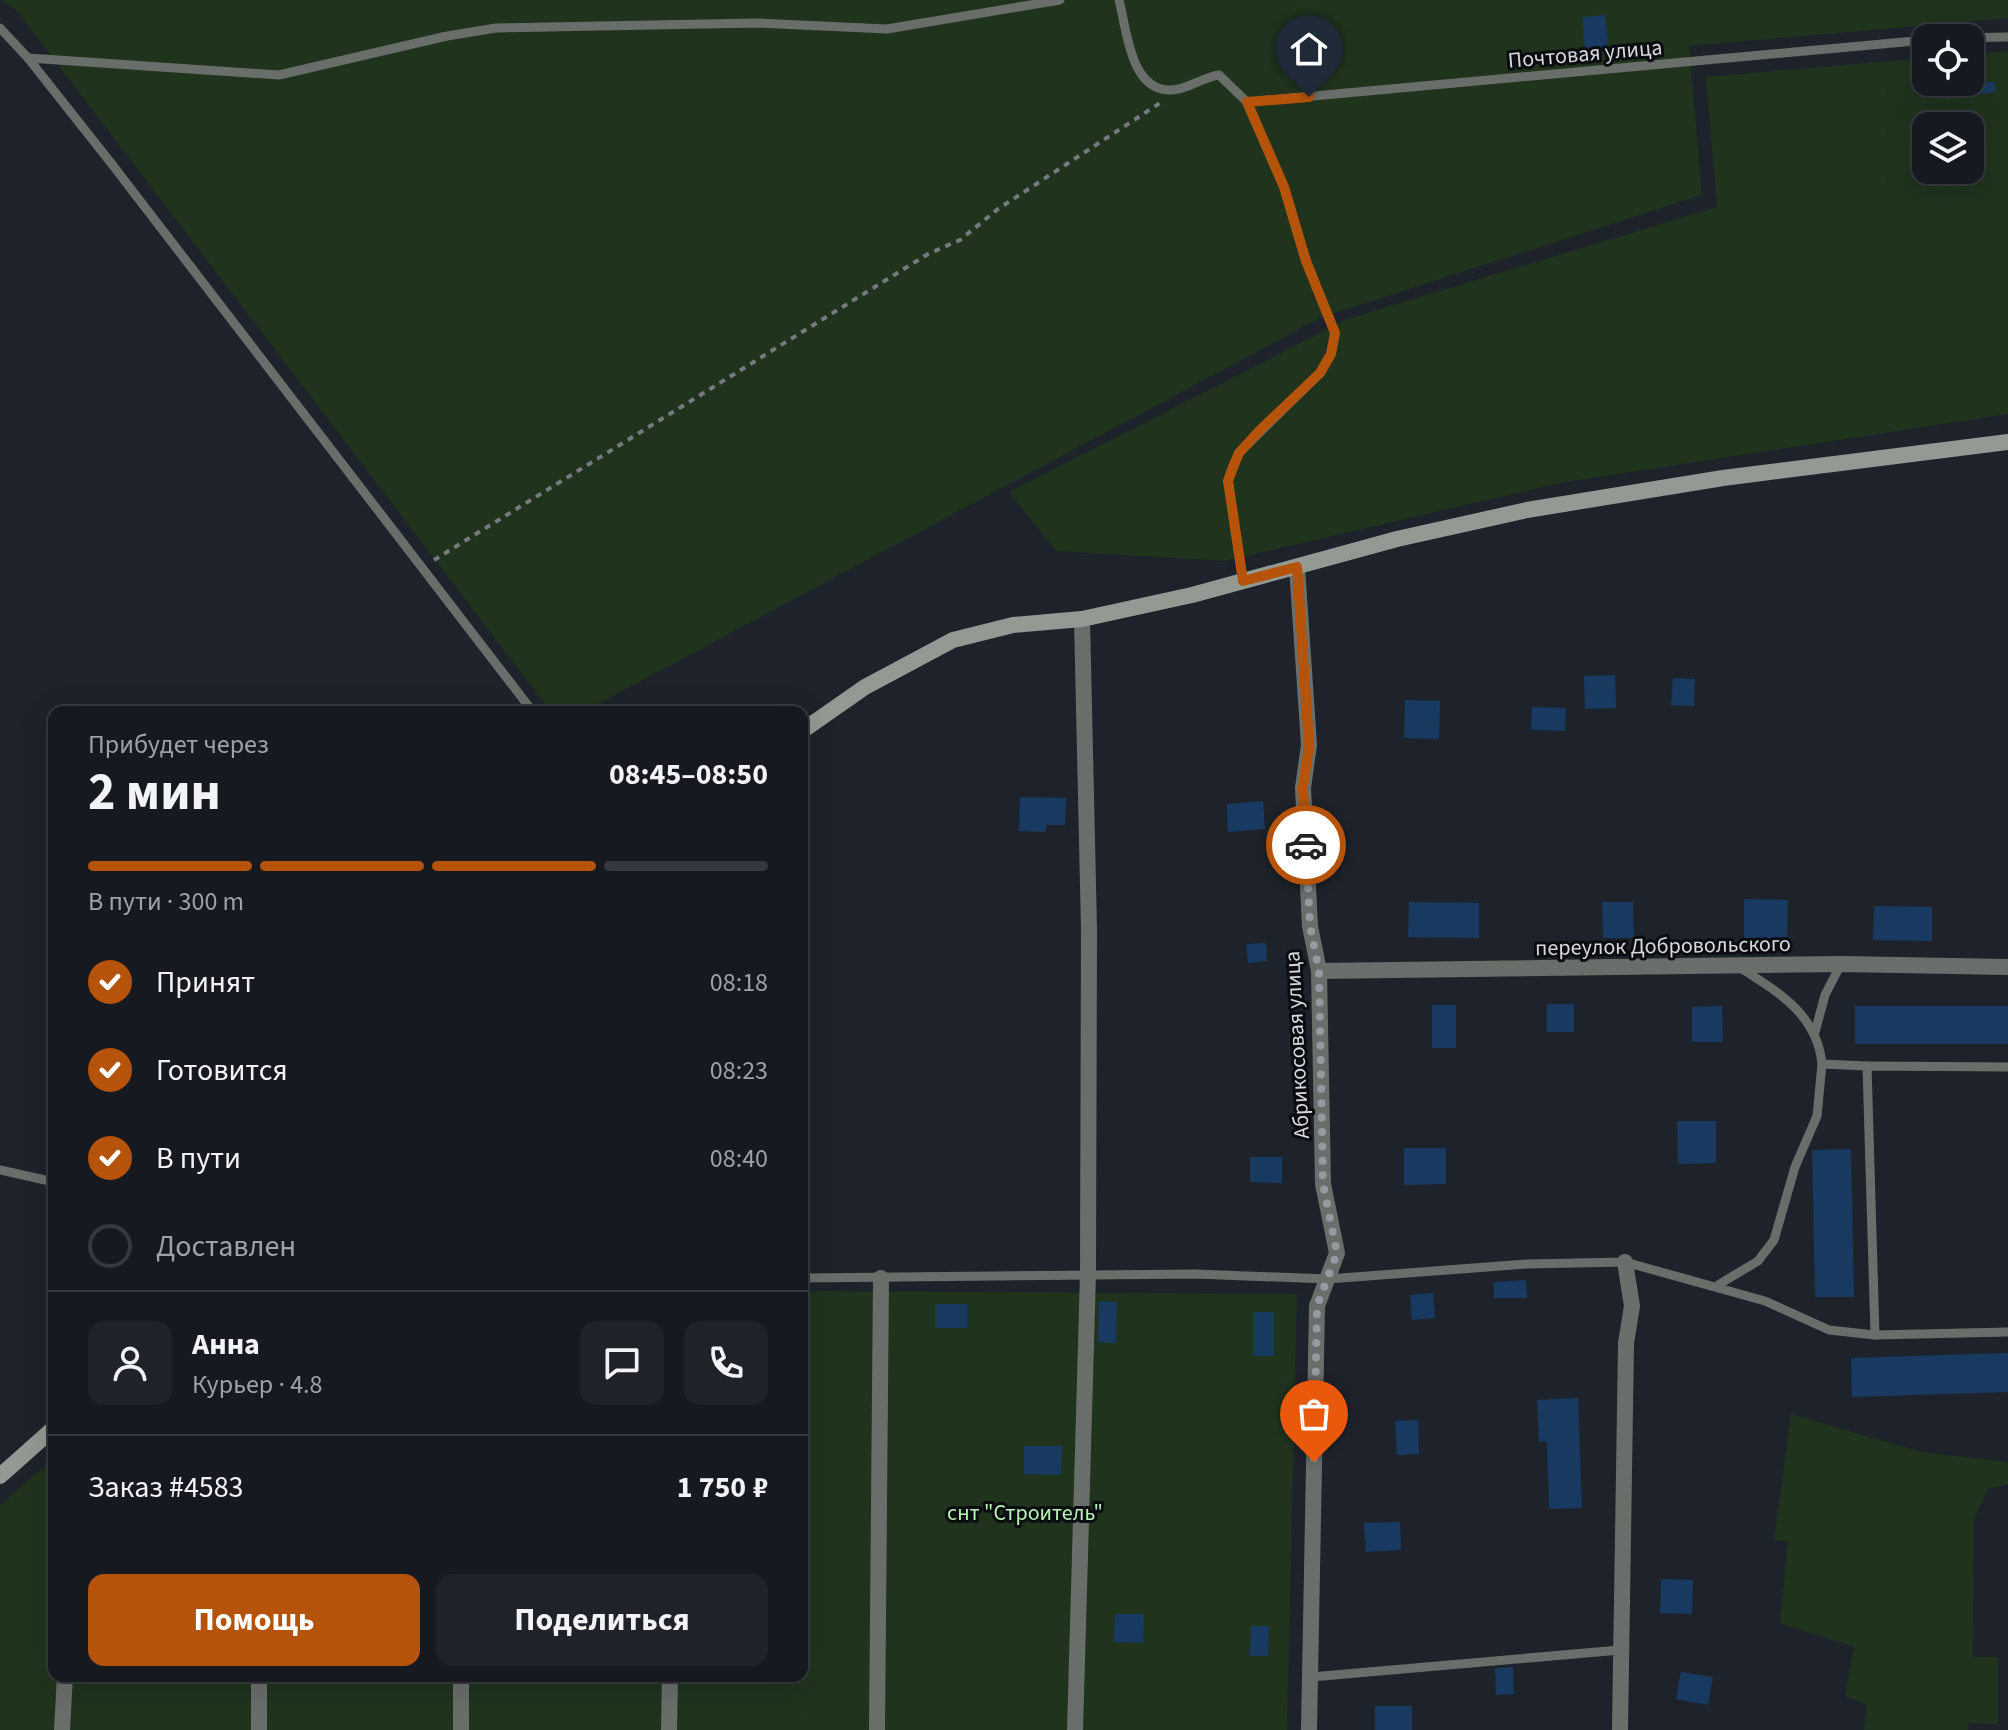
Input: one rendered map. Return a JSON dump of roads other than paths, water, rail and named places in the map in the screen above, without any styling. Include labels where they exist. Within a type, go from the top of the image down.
[{"type":"street","points":[[808,727],[865,687],[953,640],[1013,625],[1082,619],[1243,581],[1397,539],[1527,510],[1723,478],[2008,442]]},
{"type":"street","name":"Абрикосовая улица","points":[[1297,567],[1309,745],[1303,788],[1310,926],[1319,971],[1323,1184],[1337,1253],[1317,1306],[1309,1730]]},
{"type":"street","points":[[1075,1730],[1088,1274],[1089,929],[1082,619]]},
{"type":"street","name":"переулок Добровольского","points":[[1319,971],[1841,964],[2008,967]]},
{"type":"street","points":[[1620,1730],[1626,1343],[1632,1306],[1625,1262]]},
{"type":"street","points":[[877,1730],[881,1278]]},
{"type":"street","points":[[0,1476],[48,1433]]},
{"type":"street","points":[[62,1730],[65,1682]]},
{"type":"street","points":[[259,1682],[259,1730]]},
{"type":"street","points":[[461,1682],[461,1730]]},
{"type":"street","points":[[669,1730],[670,1682]]},
{"type":"lane","points":[[28,58],[279,75],[447,36],[496,28],[757,23],[887,29],[1060,0]]},
{"type":"lane","points":[[1119,0],[1138,72],[1151,86],[1173,90],[1203,77],[1219,75],[1247,102],[1284,187],[1306,261],[1335,333],[1331,354],[1320,373],[1259,431],[1239,453],[1233,467],[1228,481],[1243,581]]},
{"type":"lane","points":[[0,28],[28,58],[528,706]]},
{"type":"lane","points":[[1984,37],[2008,37]]},
{"type":"lane","name":"Почтовая улица","points":[[1247,102],[1912,41]]},
{"type":"lane","points":[[1815,1032],[1825,995],[1841,964]]},
{"type":"lane","points":[[1718,1285],[1758,1261],[1774,1240],[1795,1167],[1817,1116],[1822,1064],[1815,1032],[1791,1000],[1737,966]]},
{"type":"lane","points":[[1822,1064],[2008,1067]]},
{"type":"lane","points":[[1867,1066],[1875,1335]]},
{"type":"lane","points":[[0,1170],[48,1181]]},
{"type":"lane","points":[[808,1278],[1088,1274],[1328,1279],[1527,1264],[1625,1262],[1718,1285],[1765,1301],[1829,1330],[1875,1335],[2008,1332]]},
{"type":"lane","points":[[1311,1677],[1497,1658],[1620,1650]]},
{"type":"park label","name":"снт \"Строитель\"","points":[[1025,1512]]}]
